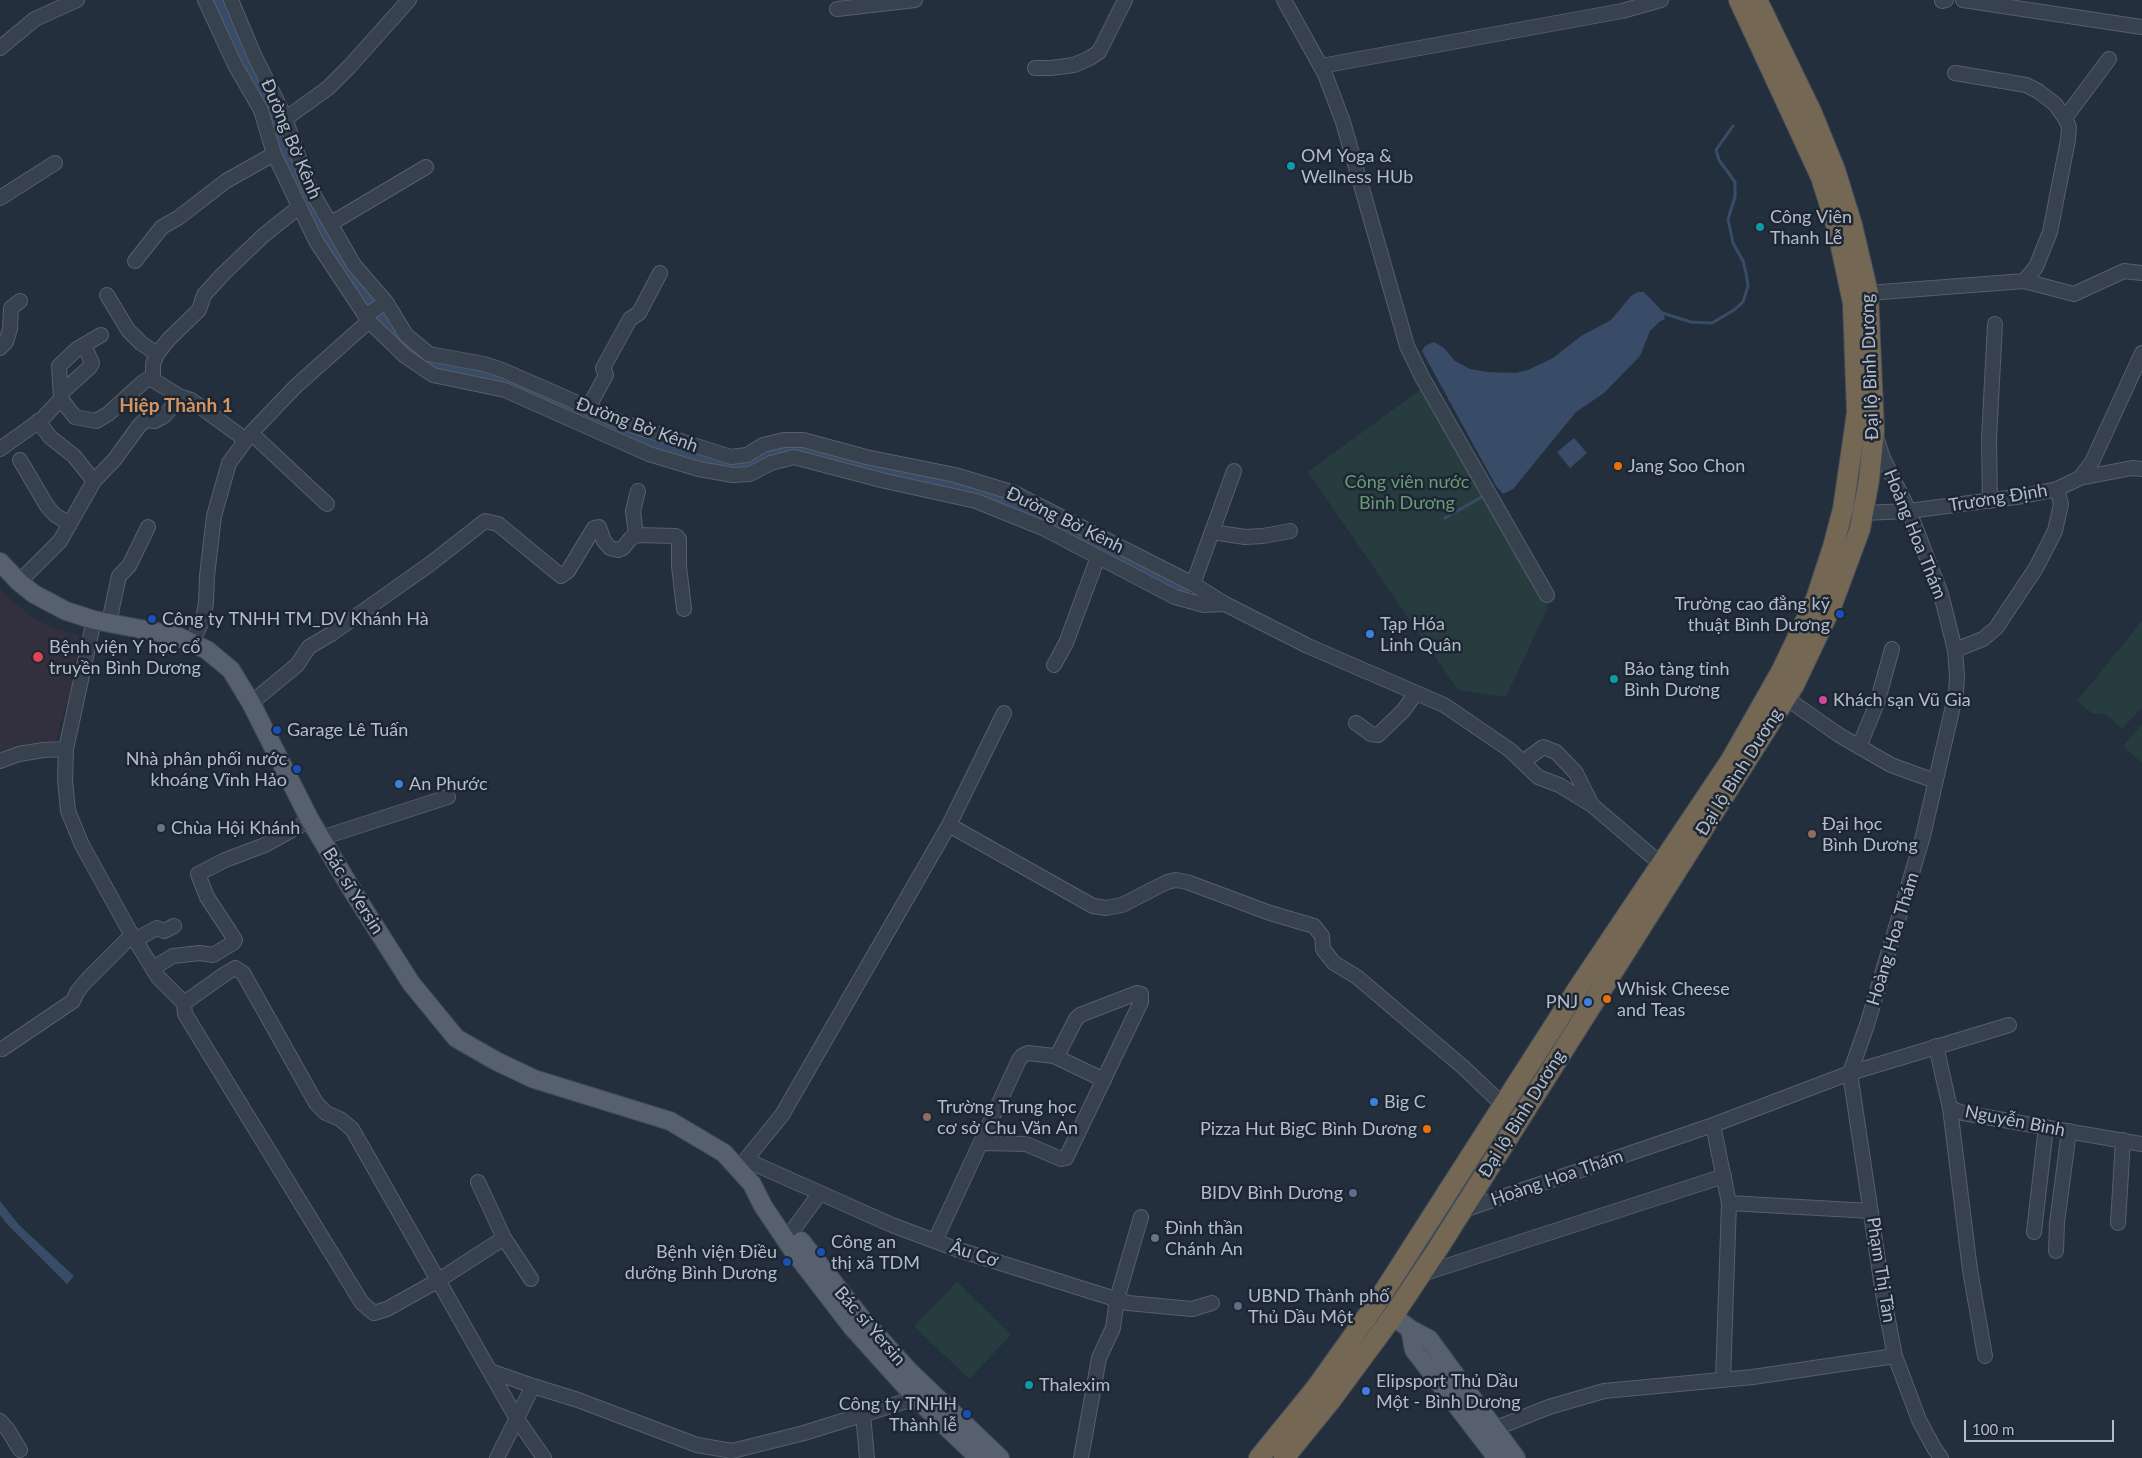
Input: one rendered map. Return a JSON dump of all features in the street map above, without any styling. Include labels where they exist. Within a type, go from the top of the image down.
[{"type":"highway","name":"Đại lộ Bình Dương","points":[[1259,1458],[1316,1388],[1376,1304],[1378,1286],[1421,1221],[1432,1217],[1578,990],[1662,865],[1730,760],[1781,672],[1816,598],[1843,509],[1857,414],[1853,303],[1837,228],[1821,178],[1739,0]]},
{"type":"highway","name":"Đại lộ Bình Dương","points":[[1284,1458],[1331,1400],[1393,1316],[1786,698],[1831,607],[1860,529],[1874,432],[1868,293],[1852,225],[1835,170],[1811,111],[1757,0]]},
{"type":"highway","points":[[1843,509],[1863,513]]},
{"type":"highway","points":[[1376,1304],[1393,1316]]},
{"type":"main road","name":"Bác sĩ Yersin","points":[[0,562],[19,582],[42,600],[66,612],[176,636],[207,650],[231,670],[251,703],[321,838],[411,983],[456,1038],[496,1061],[534,1079],[670,1121],[743,1164],[762,1206],[857,1323],[922,1394],[977,1449],[1000,1458]]},
{"type":"main road","name":"Bác sĩ Yersin","points":[[752,1184],[766,1195],[793,1230],[819,1276]]},
{"type":"main road","points":[[1393,1316],[1429,1340],[1516,1458]]},
{"type":"main road","points":[[1410,1329],[1414,1350],[1497,1458]]},
{"type":"street","points":[[0,48],[35,19],[77,0]]},
{"type":"street","points":[[205,0],[235,65],[261,110],[274,154],[316,241],[367,317],[405,356],[433,375],[505,390],[649,454],[699,469],[733,475],[750,474],[771,463],[794,457],[881,480],[976,501],[1043,528],[1175,597],[1204,605],[1225,604]]},
{"type":"street","name":"Đường Bờ Kênh","points":[[231,0],[285,120],[308,185],[354,265],[406,335],[429,354],[484,364],[502,370],[621,422],[731,457],[747,455],[763,445],[784,440],[803,440],[866,457],[955,475],[1014,493],[1308,646],[1444,706],[1510,750],[1538,777],[1559,786],[1592,805]]},
{"type":"street","points":[[285,120],[328,88],[409,0]]},
{"type":"street","points":[[837,9],[915,0]]},
{"type":"street","points":[[1035,68],[1074,65],[1099,52],[1125,0]]},
{"type":"street","points":[[1284,0],[1321,66],[1343,122],[1407,346],[1422,377],[1547,595]]},
{"type":"street","points":[[1321,66],[1622,11],[1661,0]]},
{"type":"street","points":[[1964,0],[2142,27]]},
{"type":"street","points":[[2066,118],[2109,59]]},
{"type":"street","points":[[1955,73],[2026,85],[2038,91],[2055,104],[2066,118],[2069,126],[2050,232],[2036,267],[2024,282]]},
{"type":"street","points":[[135,261],[162,227],[178,218],[226,181],[274,154]]},
{"type":"street","points":[[0,198],[55,163]]},
{"type":"street","points":[[330,224],[426,167]]},
{"type":"street","points":[[299,207],[264,235],[224,272],[204,295],[199,310],[169,339],[157,354],[153,364],[153,380],[181,397],[191,400],[248,437],[327,504]]},
{"type":"street","points":[[1868,293],[2024,282],[2074,294],[2124,271],[2142,273]]},
{"type":"street","points":[[588,408],[606,375],[603,368],[630,319],[639,314],[660,273]]},
{"type":"street","points":[[106,295],[128,330],[140,343],[157,354]]},
{"type":"street","points":[[0,348],[6,342],[10,330],[11,308],[20,301]]},
{"type":"street","points":[[192,642],[203,619],[214,516],[229,463],[248,437],[296,386],[384,303]]},
{"type":"street","points":[[1990,501],[1990,439],[1995,324]]},
{"type":"street","points":[[101,335],[77,349],[58,366],[61,396],[75,417],[96,421],[108,414],[142,383],[153,376]]},
{"type":"street","points":[[0,449],[38,421],[90,367],[92,363],[84,345]]},
{"type":"street","name":"Trương Định","points":[[1863,513],[1909,511],[1990,501],[2058,489],[2080,478],[2092,462],[2142,353]]},
{"type":"street","points":[[19,582],[60,541],[94,481],[115,459],[138,426],[145,420],[155,421],[164,416],[181,397]]},
{"type":"street","points":[[38,421],[50,437],[74,456],[94,481]]},
{"type":"street","name":"Hoàng Hoa Thám","points":[[1850,1073],[1867,1024],[1923,836],[1956,693],[1955,650],[1941,594],[1909,511],[1883,458],[1874,432]]},
{"type":"street","points":[[20,460],[47,506],[55,515],[70,524]]},
{"type":"street","points":[[2080,478],[2132,468],[2142,469]]},
{"type":"street","points":[[1192,584],[1234,471]]},
{"type":"street","points":[[1955,650],[1983,639],[1996,628],[2036,568],[2055,531],[2061,504],[2058,489]]},
{"type":"street","points":[[636,536],[633,511],[638,491]]},
{"type":"street","points":[[251,703],[298,666],[308,647],[331,634],[430,564],[485,521],[498,524],[561,576],[568,571],[594,528],[599,527],[604,541],[610,548],[618,550],[636,536],[676,536],[679,539],[679,566],[684,609]]},
{"type":"street","points":[[148,527],[129,566],[119,576],[101,621],[66,749],[65,780],[68,811],[82,845],[134,938],[158,976],[184,1003],[185,1014],[362,1303],[374,1313],[387,1309],[439,1280],[504,1238]]},
{"type":"street","points":[[1212,532],[1246,537],[1290,531]]},
{"type":"street","points":[[1054,665],[1066,643],[1098,557]]},
{"type":"street","points":[[1859,747],[1877,703],[1892,649]]},
{"type":"street","points":[[1356,724],[1371,734],[1378,735],[1403,712],[1416,693]]},
{"type":"street","points":[[1786,698],[1859,747],[1891,765],[1935,782]]},
{"type":"street","points":[[743,1164],[782,1115],[949,825],[1004,713]]},
{"type":"street","points":[[1522,762],[1542,747],[1556,752],[1576,773],[1592,805],[1662,865]]},
{"type":"street","points":[[0,762],[19,754],[66,749]]},
{"type":"street","points":[[321,838],[448,797]]},
{"type":"street","points":[[153,968],[173,956],[200,953],[210,956],[234,943],[235,940],[207,897],[198,874],[225,860],[265,845],[310,820]]},
{"type":"street","points":[[949,825],[1093,906],[1106,908],[1122,905],[1167,882],[1176,880],[1187,882],[1270,913],[1314,926],[1322,936],[1323,949],[1334,963],[1357,977],[1462,1067],[1504,1106]]},
{"type":"street","points":[[2,1049],[73,1001],[76,992],[87,980],[134,938],[157,928],[164,931],[174,926]]},
{"type":"street","points":[[184,1003],[235,968],[243,973],[316,1103],[326,1113],[340,1119],[352,1128],[517,1419],[544,1458]]},
{"type":"street","points":[[981,1143],[1026,1144],[1061,1159],[1066,1158],[1141,1002],[1141,994],[1137,993],[1080,1015],[1076,1019],[1058,1054],[1054,1056]]},
{"type":"street","name":"Hoàng Hoa Thám","points":[[1461,1211],[1713,1125],[1850,1073],[2009,1025]]},
{"type":"street","name":"Nguyễn Bình","points":[[1936,1046],[1950,1108],[1963,1113],[2142,1144]]},
{"type":"street","points":[[935,1241],[1019,1060],[1028,1053],[1054,1056],[1104,1080]]},
{"type":"street","name":"Phạm Thị Tân","points":[[1850,1073],[1895,1356],[1919,1420],[1941,1458]]},
{"type":"street","points":[[1950,1108],[1970,1270],[1985,1356]]},
{"type":"street","points":[[1713,1125],[1729,1203],[1723,1380]]},
{"type":"street","points":[[2034,1232],[2046,1127]]},
{"type":"street","points":[[2056,1251],[2057,1223],[2069,1131]]},
{"type":"street","points":[[2118,1223],[2123,1140]]},
{"type":"street","name":"Âu Cơ","points":[[743,1164],[820,1193],[892,1225],[935,1241],[1128,1303],[1192,1309],[1212,1303]]},
{"type":"street","points":[[1419,1275],[1724,1176]]},
{"type":"street","points":[[478,1182],[504,1238],[531,1279]]},
{"type":"street","points":[[793,1230],[820,1193]]},
{"type":"street","points":[[1729,1203],[1871,1211]]},
{"type":"street","points":[[1081,1458],[1100,1358],[1113,1328],[1117,1299],[1141,1217]]},
{"type":"street","points":[[1494,1429],[1549,1407],[1604,1391],[1723,1380],[1895,1356]]},
{"type":"street","points":[[490,1371],[578,1400],[697,1445],[732,1451],[804,1433],[922,1394]]},
{"type":"street","points":[[497,1458],[533,1386]]},
{"type":"street","points":[[863,1414],[867,1458]]},
{"type":"street","points":[[0,1421],[20,1450]]},
{"type":"shaded area","name":"Bệnh viện Y học cổ truyền Bình Dương","points":[[0,588],[33,618],[54,628],[81,636],[71,678],[73,683],[53,750],[17,750],[0,753]]},
{"type":"green space","name":"Công viên nước Bình Dương","points":[[1428,384],[1548,607],[1506,697],[1458,690],[1308,472]]},
{"type":"green space","points":[[2142,621],[2142,708],[2122,729],[2107,715],[2092,713],[2077,701]]},
{"type":"green space","points":[[2142,724],[2142,763],[2123,746]]},
{"type":"green space","points":[[957,1282],[1011,1335],[969,1379],[914,1326]]},
{"type":"water","points":[[212,0],[226,0],[344,257],[394,325],[452,364],[514,379],[608,423],[712,459],[737,463],[763,449],[794,444],[935,477],[995,494],[1025,504],[1190,589],[1188,595],[1107,554],[1060,533],[816,460],[761,463],[742,470],[721,468],[677,458],[428,368],[401,348],[362,304],[304,209]]},
{"type":"water","points":[[1638,292],[1644,292],[1663,312],[1665,319],[1650,331],[1640,356],[1604,393],[1576,412],[1513,489],[1503,494],[1496,486],[1422,351],[1425,346],[1434,342],[1444,348],[1455,361],[1470,369],[1487,372],[1516,373],[1528,370],[1553,358],[1581,336],[1611,320],[1631,296]]},
{"type":"water","points":[[1574,438],[1587,453],[1570,468],[1557,452]]},
{"type":"water","points":[[0,1201],[19,1225],[74,1276],[67,1284],[6,1223],[0,1215]]},
{"type":"waterway","points":[[1659,312],[1691,322],[1712,323],[1734,310],[1743,302],[1748,286],[1746,273],[1743,261],[1733,243],[1728,219],[1735,197],[1735,182],[1719,160],[1716,150],[1733,126]]},
{"type":"waterway","points":[[1445,518],[1485,495]]},
{"type":"place","name":"OM Yoga & Wellness HUb","points":[[1291,166]]},
{"type":"place","name":"Công Viên Thanh Lễ","points":[[1760,227]]},
{"type":"place","name":"Jang Soo Chon","points":[[1618,466]]},
{"type":"place","name":"Trường cao đẳng kỹ thuật Bình Dương","points":[[1840,614]]},
{"type":"place","name":"Công ty TNHH TM_DV Khánh Hà","points":[[152,619]]},
{"type":"place","name":"Tạp Hóa Linh Quân","points":[[1370,634]]},
{"type":"place","name":"Bệnh viện Y học cổ truyền Bình Dương","points":[[38,657]]},
{"type":"place","name":"Bảo tàng tỉnh Bình Dương","points":[[1614,679]]},
{"type":"place","name":"Khách sạn Vũ Gia","points":[[1823,700]]},
{"type":"place","name":"Garage Lê Tuấn","points":[[277,730]]},
{"type":"place","name":"Nhà phân phối nước khoáng Vĩnh Hảo","points":[[297,769]]},
{"type":"place","name":"An Phước","points":[[399,784]]},
{"type":"place","name":"Chùa Hội Khánh","points":[[161,828]]},
{"type":"place","name":"Đại học Bình Dương","points":[[1812,834]]},
{"type":"place","name":"Whisk Cheese and Teas","points":[[1607,999]]},
{"type":"place","name":"PNJ","points":[[1588,1002]]},
{"type":"place","name":"Big C","points":[[1374,1102]]},
{"type":"place","name":"Trường Trung học cơ sở Chu Văn An","points":[[927,1117]]},
{"type":"place","name":"Pizza Hut BigC Bình Dương","points":[[1427,1129]]},
{"type":"place","name":"BIDV Bình Dương","points":[[1353,1193]]},
{"type":"place","name":"Đình thần Chánh An","points":[[1155,1238]]},
{"type":"place","name":"Công an thị xã TDM","points":[[821,1252]]},
{"type":"place","name":"Bệnh viện Điều dưỡng Bình Dương","points":[[787,1262]]},
{"type":"place","name":"UBND Thành phố Thủ Dầu Một","points":[[1238,1306]]},
{"type":"place","name":"Thalexim","points":[[1029,1385]]},
{"type":"place","name":"Elipsport Thủ Dầu Một - Bình Dương","points":[[1366,1391]]},
{"type":"place","name":"Công ty TNHH Thành lễ","points":[[967,1414]]},
{"type":"district","name":"Hiệp Thành 1","points":[[176,406]]}]
